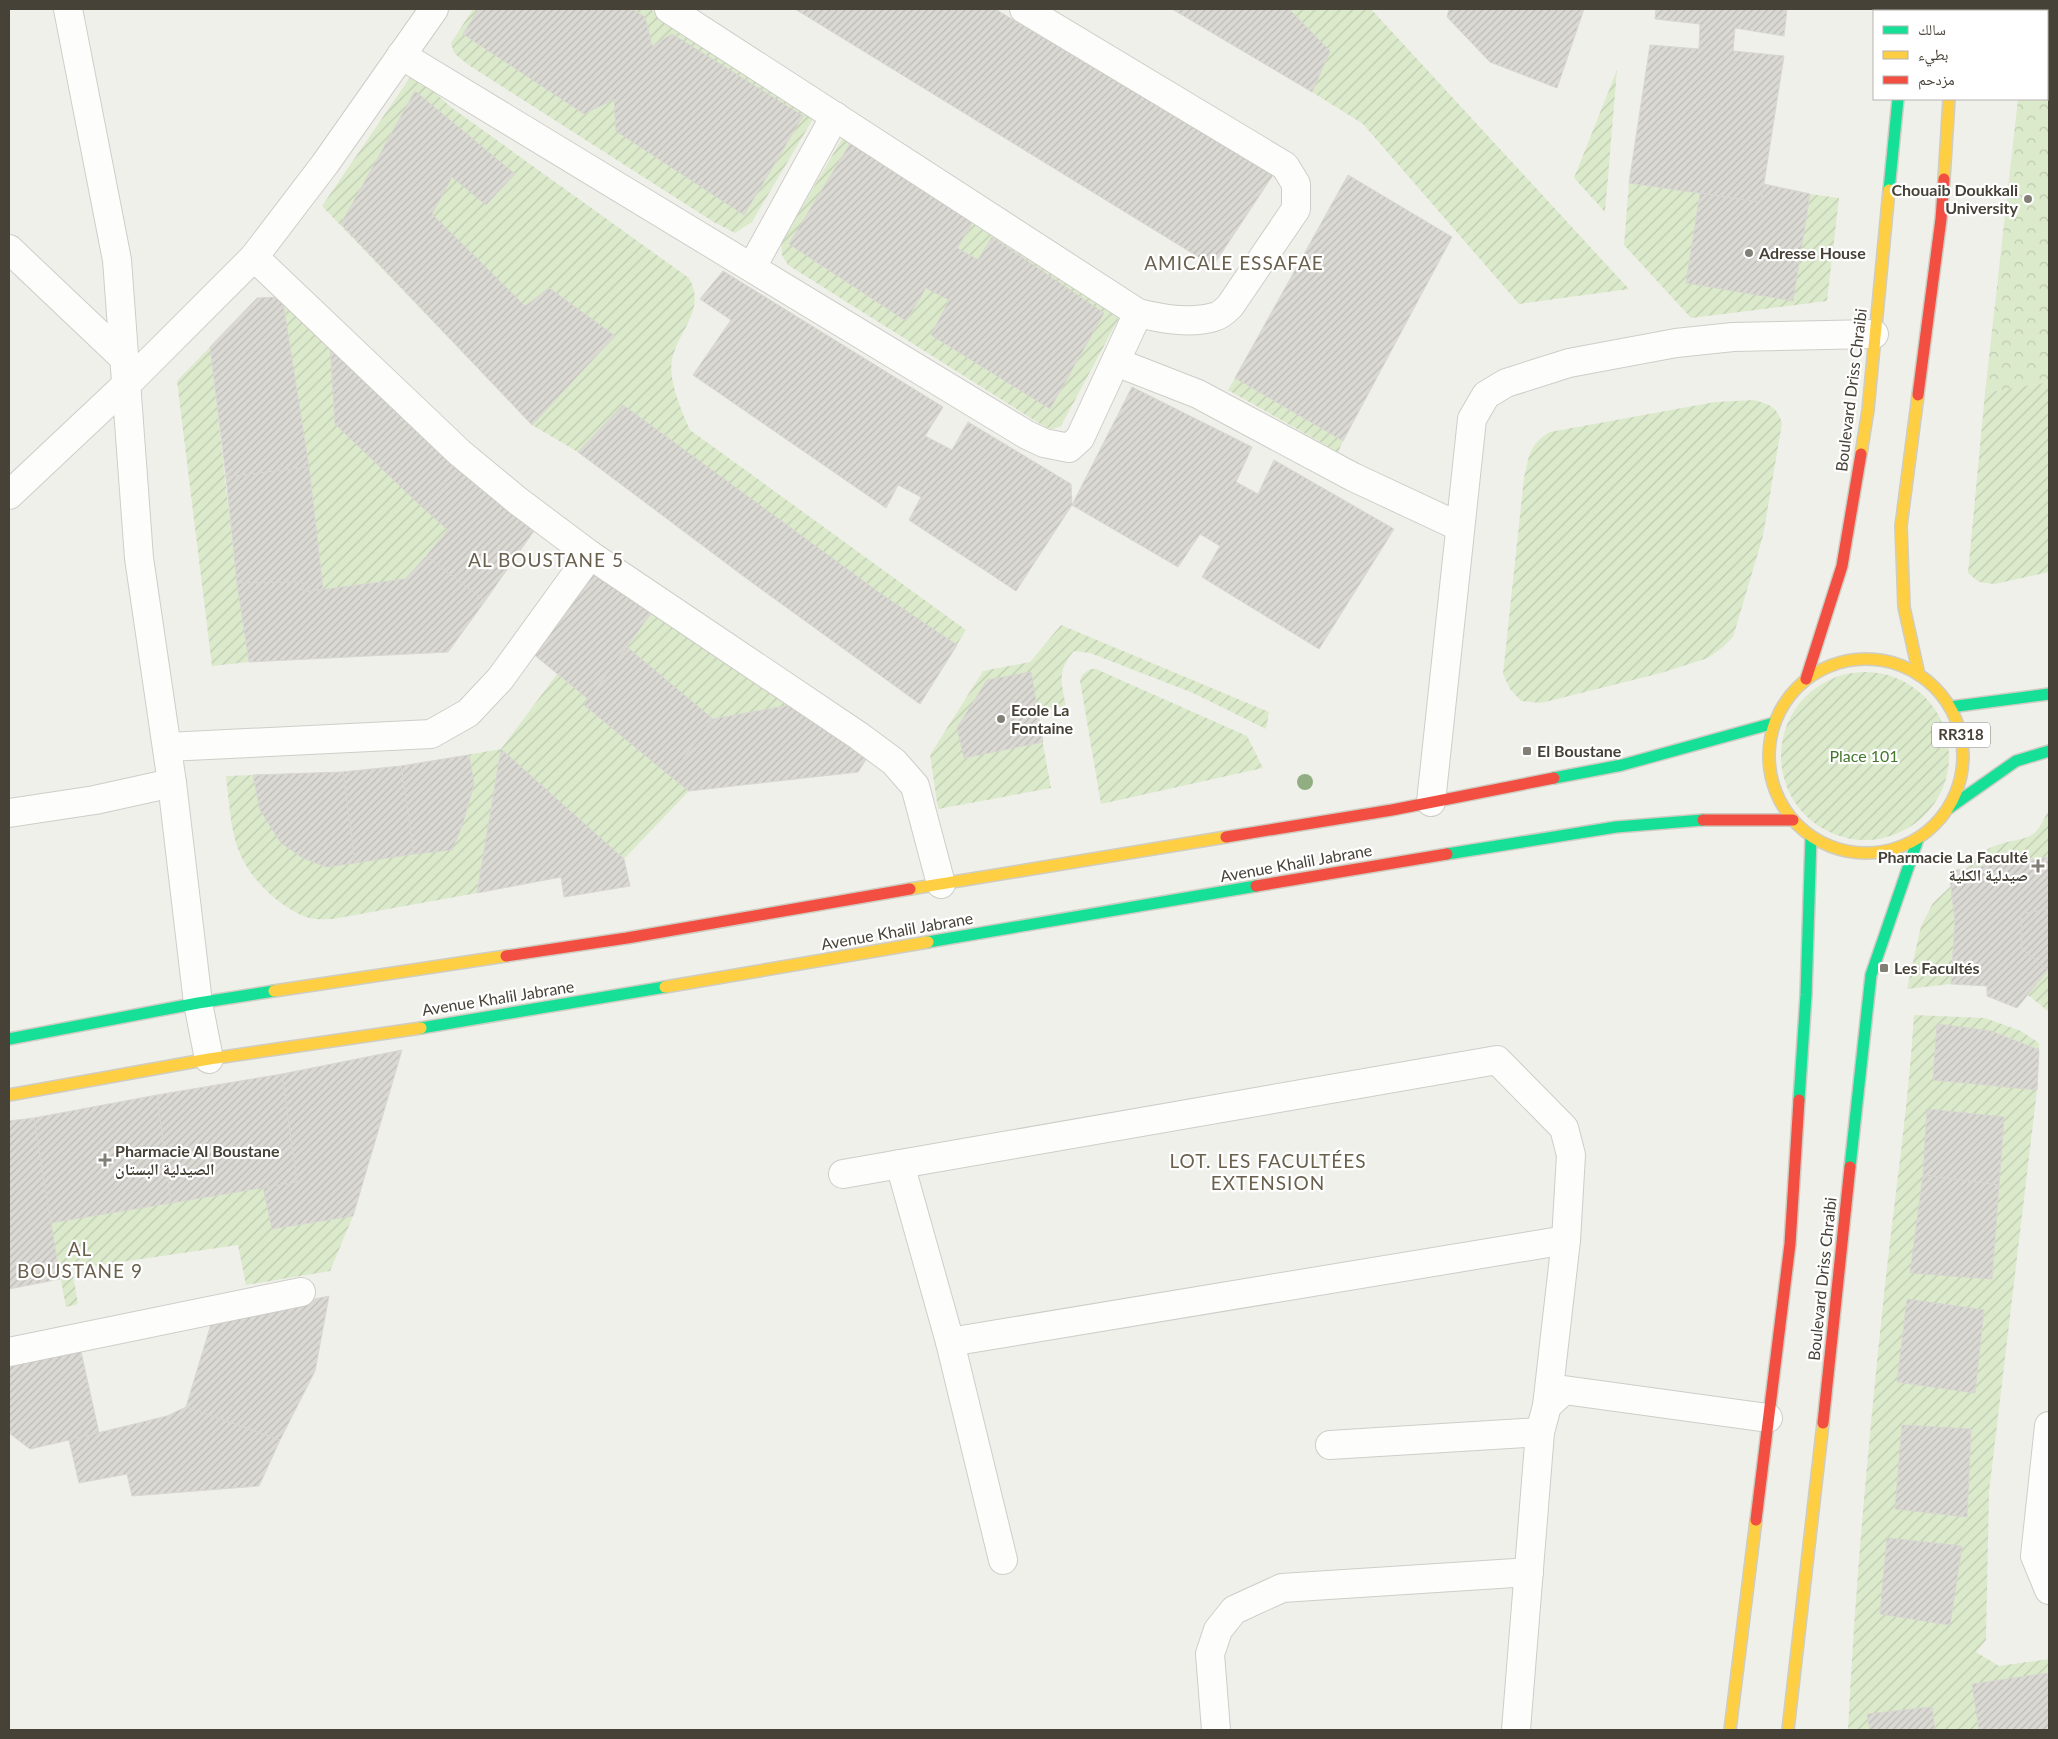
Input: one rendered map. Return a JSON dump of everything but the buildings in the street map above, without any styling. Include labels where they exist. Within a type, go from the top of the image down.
[{"type":"main road","name":"Boulevard Driss Chraibi","points":[[1806,679],[1842,566],[1868,410],[1898,100]]},
{"type":"main road","points":[[1919,675],[1904,606],[1901,526],[1941,220],[1950,100]]},
{"type":"main road","name":"Boulevard Driss Chraibi","points":[[1862,659],[1892,662],[1919,675],[1935,687],[1950,707],[1961,735],[1963,773],[1949,808],[1930,830],[1918,839],[1898,849],[1877,853],[1855,853],[1811,837],[1793,820],[1779,799],[1770,774],[1769,749],[1774,723],[1788,698],[1806,679],[1832,665],[1862,659]]},
{"type":"main road","points":[[1950,707],[2049,694]]},
{"type":"main road","points":[[9,1039],[198,1003],[627,938],[1431,802],[1622,765],[1774,723]]},
{"type":"main road","points":[[1949,808],[2016,761],[2049,751]]},
{"type":"main road","name":"Avenue Khalil Jabrane","points":[[9,1095],[209,1059],[427,1027],[1616,827],[1690,820],[1793,820]]},
{"type":"main road","points":[[1730,1730],[1790,1244],[1806,995],[1811,837]]},
{"type":"main road","name":"Boulevard Driss Chraibi","points":[[1788,1730],[1806,1580],[1871,975],[1918,839]]},
{"type":"street","points":[[68,9],[117,260],[139,558],[172,783],[198,1003],[209,1059]]},
{"type":"street","points":[[9,495],[126,372],[254,257],[325,164],[434,9]]},
{"type":"street","points":[[669,9],[1138,313],[1160,319],[1186,320],[1216,317],[1230,306],[1296,209],[1296,184],[1285,166],[1024,9]]},
{"type":"street","points":[[401,54],[1044,443],[1069,448],[1080,438],[1138,313]]},
{"type":"street","points":[[752,268],[835,116]]},
{"type":"street","points":[[9,249],[126,372]]},
{"type":"street","points":[[254,257],[460,453],[518,501],[590,555],[859,736],[894,762],[915,786],[941,884]]},
{"type":"street","points":[[1431,802],[1472,419],[1486,396],[1506,383],[1569,363],[1676,343],[1733,337],[1874,334]]},
{"type":"street","points":[[1116,362],[1198,394],[1353,477],[1460,527]]},
{"type":"street","points":[[167,747],[431,734],[468,713],[500,679],[590,555]]},
{"type":"street","points":[[9,813],[95,800],[172,783]]},
{"type":"street","points":[[843,1174],[1497,1060],[1564,1128],[1571,1155],[1566,1240],[1544,1419],[1516,1730]]},
{"type":"street","points":[[900,1164],[950,1342],[1003,1560]]},
{"type":"street","points":[[950,1342],[1566,1240]]},
{"type":"street","points":[[9,1352],[301,1292]]},
{"type":"street","points":[[1330,1445],[1544,1419],[1564,1390],[1768,1418]]},
{"type":"street","points":[[2049,1426],[2035,1556],[2049,1590]]},
{"type":"street","points":[[1216,1730],[1210,1654],[1218,1630],[1234,1610],[1282,1588],[1529,1572]]},
{"type":"green space","points":[[473,9],[650,9],[794,101],[808,111],[813,119],[752,222],[735,233],[712,221],[467,64],[454,53],[451,43]]},
{"type":"green space","points":[[1289,9],[1371,9],[1629,289],[1519,304],[1363,124],[1312,92],[1330,51]]},
{"type":"green space","points":[[2048,50],[2049,382],[1985,393],[2018,100],[2048,100]]},
{"type":"green space","points":[[1617,70],[1605,212],[1574,178]]},
{"type":"green space","points":[[413,73],[452,108],[689,278],[694,289],[695,300],[693,310],[675,349],[671,368],[676,396],[690,430],[966,630],[920,704],[750,581],[578,452],[532,425],[322,206]]},
{"type":"green space","points":[[846,132],[1121,314],[1061,426],[1053,429],[1045,427],[788,265],[782,255],[781,243]]},
{"type":"green space","points":[[1629,183],[1761,202],[1810,194],[1839,198],[1827,301],[1691,318],[1624,245]]},
{"type":"green space","points":[[282,297],[330,344],[335,424],[448,530],[405,579],[323,589],[309,467]]},
{"type":"green space","points":[[210,347],[237,583],[249,662],[212,666],[177,381]]},
{"type":"green space","points":[[1235,378],[1343,441],[1338,452],[1228,390]]},
{"type":"green space","points":[[2049,382],[2049,572],[1995,584],[1979,582],[1968,573],[1985,393]]},
{"type":"green space","points":[[1754,400],[1772,407],[1782,423],[1763,536],[1733,637],[1708,658],[1661,673],[1541,703],[1521,701],[1510,689],[1503,674],[1524,478],[1534,446],[1550,432],[1715,402]]},
{"type":"green space","points":[[653,611],[791,705],[713,719],[627,647]]},
{"type":"green space","points":[[1061,625],[1269,712],[1266,729],[1193,693],[1090,653],[1074,651],[1063,670],[1062,683],[1066,706],[1037,711],[1051,788],[938,809],[930,755],[983,671],[1030,662]]},
{"type":"green space","points":[[1090,669],[1096,669],[1247,736],[1263,768],[1101,804],[1080,681],[1082,675]]},
{"type":"green space","name":"Place 101","points":[[1865,672],[1889,676],[1904,682],[1918,691],[1930,703],[1939,717],[1945,732],[1949,756],[1945,780],[1939,795],[1930,809],[1918,821],[1904,830],[1889,836],[1865,840],[1841,836],[1826,830],[1812,821],[1800,809],[1791,795],[1785,780],[1781,756],[1785,732],[1791,717],[1800,703],[1812,691],[1826,682],[1841,676]]},
{"type":"green space","points":[[557,674],[588,699],[584,705],[689,791],[624,859],[501,749]]},
{"type":"green space","points":[[501,749],[477,893],[333,919],[312,919],[287,907],[267,891],[250,871],[235,841],[226,776],[343,772],[401,766]]},
{"type":"green space","points":[[2047,813],[2049,813],[2049,857],[1966,868],[1988,849],[2032,834],[2042,823]]},
{"type":"green space","points":[[1951,886],[1955,921],[1951,984],[1907,989],[1921,926],[1933,903]]},
{"type":"green space","points":[[2049,971],[2049,1012],[2028,995]]},
{"type":"green space","points":[[1914,1015],[1985,1018],[2021,1031],[2039,1043],[2037,1090],[1989,1492],[1986,1640],[1976,1652],[1999,1666],[2049,1659],[2049,1730],[1848,1730],[1854,1624],[1867,1464],[1908,1088]]},
{"type":"green space","points":[[263,1187],[273,1229],[353,1216],[330,1271],[246,1285],[238,1245],[72,1269],[78,1304],[66,1307],[50,1223]]},
{"type":"traffic: fast","points":[[1889,190],[1898,100]]},
{"type":"traffic: fast","points":[[1950,707],[2049,694]]},
{"type":"traffic: fast","points":[[1554,778],[1622,765],[1774,723]]},
{"type":"traffic: fast","points":[[1949,808],[2016,761],[2049,751]]},
{"type":"traffic: fast","points":[[1447,854],[1616,827],[1703,820]]},
{"type":"traffic: fast","points":[[1799,1100],[1806,995],[1811,837]]},
{"type":"traffic: fast","points":[[1850,1167],[1871,975],[1918,839]]},
{"type":"traffic: fast","points":[[928,942],[1256,886]]},
{"type":"traffic: fast","points":[[421,1028],[665,987]]},
{"type":"traffic: fast","points":[[9,1039],[198,1003],[274,991]]},
{"type":"traffic: slow","points":[[1944,179],[1949,100]]},
{"type":"traffic: slow","points":[[1861,454],[1868,410],[1889,190]]},
{"type":"traffic: slow","points":[[1918,395],[1901,526],[1904,607],[1919,675]]},
{"type":"traffic: slow","points":[[1866,659],[1885,661],[1903,666],[1920,675],[1935,687],[1947,702],[1956,719],[1961,737],[1963,756],[1961,775],[1956,793],[1947,810],[1935,825],[1920,837],[1903,846],[1885,851],[1866,853],[1847,851],[1829,846],[1812,837],[1797,825],[1785,810],[1776,793],[1771,775],[1769,756],[1771,737],[1776,719],[1785,702],[1797,687],[1812,675],[1829,666],[1847,661],[1866,659]]},
{"type":"traffic: slow","points":[[910,889],[1226,837]]},
{"type":"traffic: slow","points":[[665,987],[928,942]]},
{"type":"traffic: slow","points":[[274,991],[506,956]]},
{"type":"traffic: slow","points":[[9,1095],[209,1059],[421,1028]]},
{"type":"traffic: slow","points":[[1788,1730],[1823,1423]]},
{"type":"traffic: slow","points":[[1730,1730],[1756,1520]]},
{"type":"traffic: jam","points":[[1918,395],[1941,219],[1944,179]]},
{"type":"traffic: jam","points":[[1806,679],[1842,566],[1861,454]]},
{"type":"traffic: jam","points":[[1226,837],[1392,810],[1554,778]]},
{"type":"traffic: jam","points":[[1703,820],[1793,820]]},
{"type":"traffic: jam","points":[[1256,886],[1447,854]]},
{"type":"traffic: jam","points":[[506,956],[627,938],[910,889]]},
{"type":"traffic: jam","points":[[1756,1520],[1790,1244],[1799,1100]]},
{"type":"traffic: jam","points":[[1823,1423],[1850,1167]]},
{"type":"place","name":"Chouaib Doukkali University","points":[[2028,199]]},
{"type":"place","name":"Adresse House","points":[[1749,253]]},
{"type":"place","name":"Ecole La Fontaine","points":[[1001,719]]},
{"type":"place","name":"El Boustane","points":[[1527,751]]},
{"type":"place","name":"Pharmacie La Faculté صيدلية الكلية","points":[[2038,866]]},
{"type":"place","name":"Les Facultés","points":[[1884,968]]},
{"type":"place","name":"Pharmacie Al Boustane الصيدلية البستان","points":[[105,1160]]},
{"type":"district","name":"AMICALE ESSAFAE","points":[[1234,263]]},
{"type":"district","name":"AL BOUSTANE 5","points":[[546,560]]},
{"type":"district","name":"LOT. LES FACULTÉES EXTENSION","points":[[1268,1172]]},
{"type":"district","name":"AL BOUSTANE 9","points":[[80,1260]]}]
